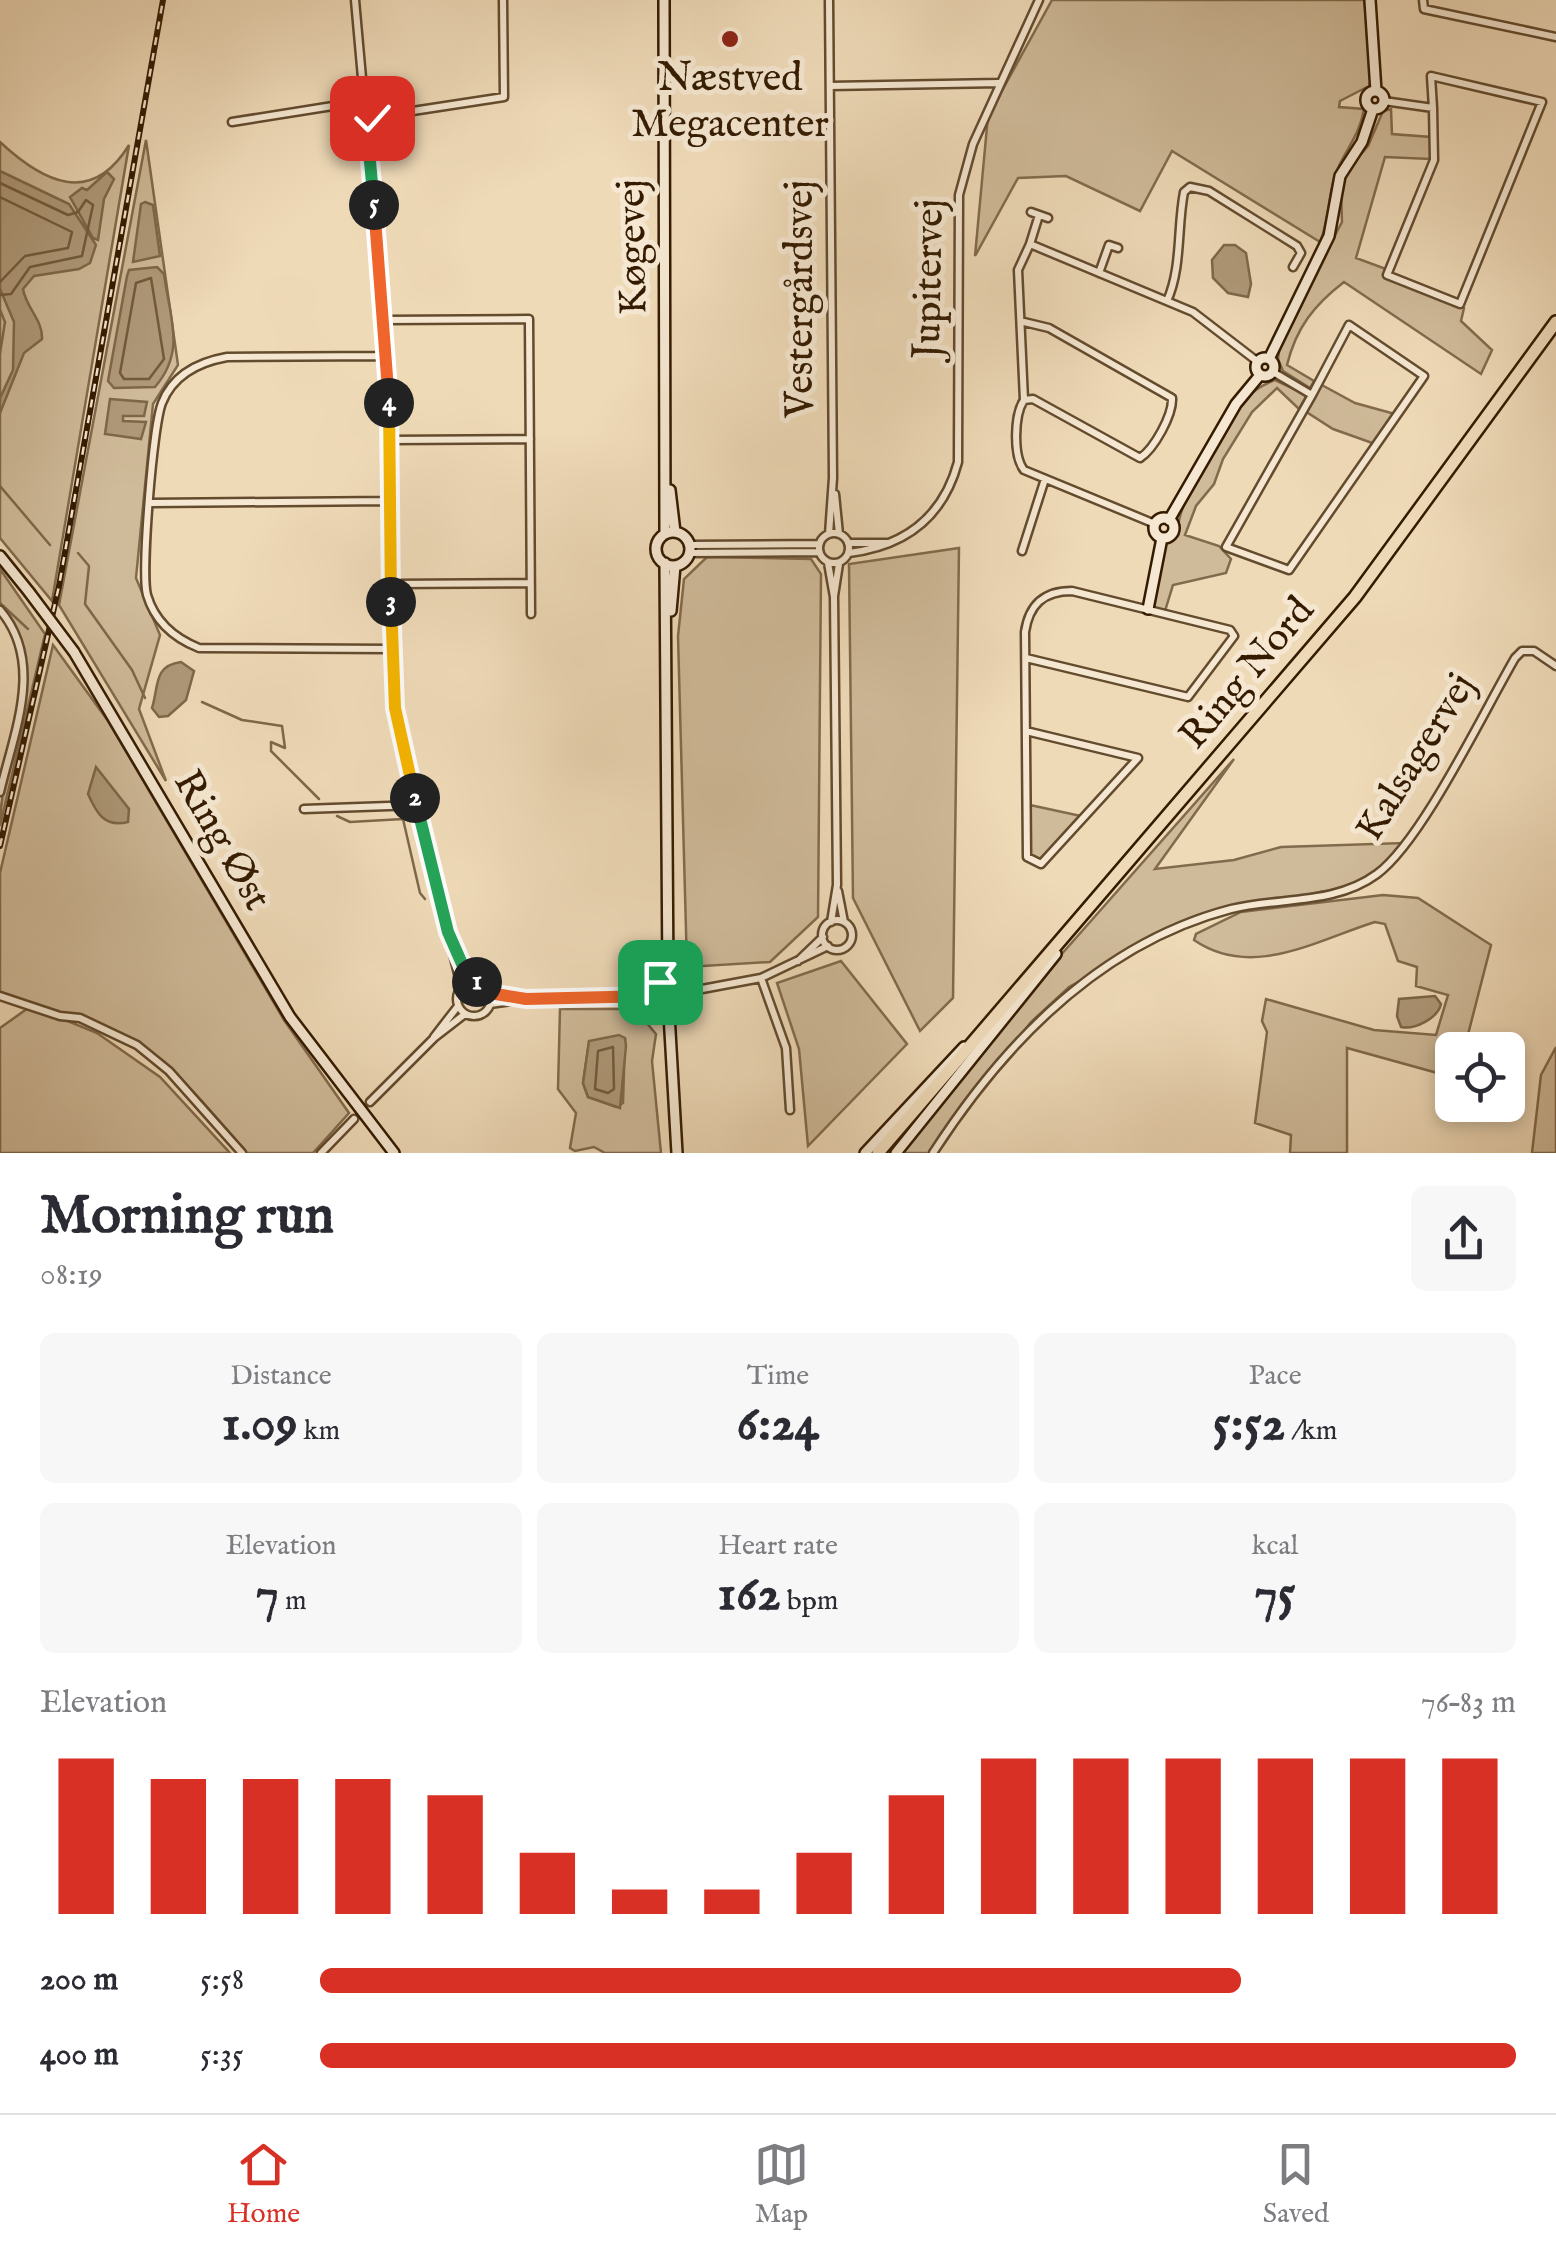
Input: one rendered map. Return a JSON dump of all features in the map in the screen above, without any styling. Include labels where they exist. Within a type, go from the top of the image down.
[{"type":"highway","name":"Ring Nord","points":[[881,1153],[964,1047],[1252,722],[1355,598],[1556,322]]},
{"type":"highway","points":[[881,1153],[1360,602],[1459,474],[1556,334]]},
{"type":"street","points":[[355,0],[387,356],[395,708],[462,986],[458,1006],[434,1038],[370,1102]]},
{"type":"street","points":[[366,118],[504,98],[503,0]]},
{"type":"street","name":"Køgevej","points":[[662,0],[666,467],[670,533],[656,552],[670,564]]},
{"type":"street","name":"Vestergårdsvej","points":[[829,0],[833,478],[829,534]]},
{"type":"street","name":"Jupitervej","points":[[849,553],[889,544],[923,526],[935,513],[958,462],[960,195],[972,144],[1039,0]]},
{"type":"street","points":[[1370,0],[1376,91],[1384,101],[1433,108]]},
{"type":"street","points":[[1423,0],[1424,9],[1556,37]]},
{"type":"street","points":[[1431,76],[1542,102],[1460,304],[1386,275],[1434,160],[1433,108],[1431,76]]},
{"type":"street","points":[[830,86],[1000,83]]},
{"type":"street","points":[[1373,109],[1366,98],[1376,91]]},
{"type":"street","points":[[232,122],[364,101]]},
{"type":"street","points":[[1162,538],[1173,531],[1170,520],[1236,404],[1260,375],[1264,360],[1329,236],[1340,176],[1362,142],[1373,109],[1384,101]]},
{"type":"street","points":[[1166,301],[1177,278],[1175,253],[1184,192],[1190,187],[1209,191],[1297,246],[1300,253],[1294,267]]},
{"type":"street","points":[[1039,215],[1018,270],[1018,312],[1024,322],[1024,400],[1018,409],[1018,463],[1045,480],[1155,524],[1162,538],[1148,609]]},
{"type":"street","points":[[1030,244],[1193,312],[1264,360],[1273,372],[1312,395]]},
{"type":"street","points":[[1099,273],[1110,245]]},
{"type":"street","points":[[384,320],[529,319],[530,614]]},
{"type":"street","points":[[1024,322],[1049,328],[1174,402],[1149,452],[1140,458],[1036,400],[1024,400]]},
{"type":"street","points":[[1349,325],[1424,376],[1289,570],[1232,552],[1226,540],[1312,395],[1349,325]]},
{"type":"street","points":[[387,356],[228,357],[192,368],[161,405],[147,594],[156,615],[180,640],[215,650],[392,650]]},
{"type":"street","points":[[1260,375],[1273,372]]},
{"type":"street","points":[[390,440],[530,439]]},
{"type":"street","name":"Vestergårdsvej","points":[[833,478],[839,534]]},
{"type":"street","points":[[1022,551],[1045,480]]},
{"type":"street","points":[[151,503],[390,501]]},
{"type":"street","points":[[1155,524],[1159,519],[1170,520]]},
{"type":"street","points":[[670,533],[689,549]]},
{"type":"street","points":[[819,548],[829,534],[839,534],[849,544],[889,544]]},
{"type":"street","points":[[798,962],[823,937],[831,922],[836,885],[834,597],[839,563],[849,553],[849,544]]},
{"type":"street","points":[[668,979],[670,564],[689,549],[819,548]]},
{"type":"street","points":[[819,548],[828,563],[834,597]]},
{"type":"street","name":"Ring Øst","points":[[0,556],[74,652],[290,1017],[394,1153]]},
{"type":"street","points":[[828,563],[839,563]]},
{"type":"street","points":[[391,584],[530,582]]},
{"type":"street","points":[[1026,658],[1188,696],[1233,641],[1233,633],[1072,591],[1050,594],[1030,609],[1026,658],[1026,731],[1027,857],[1041,864],[1138,758],[1026,731]]},
{"type":"street","points":[[0,610],[20,641],[26,668],[0,792]]},
{"type":"street","name":"Kalsagervej","points":[[933,1153],[1002,1058],[1072,990],[1202,918],[1236,908],[1329,896],[1373,878],[1409,840],[1515,658],[1522,651],[1534,651],[1556,666]]},
{"type":"street","points":[[304,809],[417,805]]},
{"type":"street","points":[[823,937],[828,946],[840,950],[850,943],[851,928],[844,922],[836,885]]},
{"type":"street","points":[[831,922],[844,922]]},
{"type":"street","points":[[448,932],[470,982]]},
{"type":"street","points":[[686,992],[761,978],[828,946]]},
{"type":"street","points":[[896,1153],[1056,954]]},
{"type":"street","points":[[761,978],[786,1048],[790,1110]]},
{"type":"street","points":[[668,979],[680,982],[686,992],[684,1006],[669,1014],[657,1009],[652,996],[656,984],[668,979]]},
{"type":"street","points":[[434,1038],[466,1014],[483,1014],[490,1004],[490,993],[484,985],[470,982],[462,986]]},
{"type":"street","points":[[490,993],[526,999]]},
{"type":"street","points":[[0,996],[60,1016],[80,1018],[137,1045],[169,1071],[242,1153]]},
{"type":"street","points":[[490,1004],[526,999],[652,996]]},
{"type":"street","points":[[458,1006],[466,1014]]},
{"type":"street","points":[[669,1014],[677,1153]]},
{"type":"street","points":[[866,1153],[964,1047]]},
{"type":"street","points":[[320,1153],[354,1119]]},
{"type":"shaded area","points":[[1052,0],[1364,0],[1373,72],[1369,86],[1340,101],[1339,107],[1364,109],[1335,175],[1320,242],[1172,151],[1140,211],[1066,176],[1018,178],[975,256],[988,116]]},
{"type":"shaded area","points":[[1391,109],[1392,134],[1431,137],[1430,159],[1385,157],[1356,258],[1386,269],[1384,276],[1464,308],[1461,321],[1492,350],[1481,374],[1344,282],[1308,318],[1291,352],[1287,365],[1314,381],[1310,388],[1283,371],[1278,359],[1281,337],[1342,222],[1341,191],[1348,169],[1368,146],[1383,111]]},
{"type":"shaded area","points":[[146,140],[178,365],[153,404],[136,578],[160,635],[139,709],[166,781],[59,605]]},
{"type":"shaded area","points":[[0,142],[33,168],[66,182],[83,182],[99,176],[129,145],[52,601],[0,538]]},
{"type":"shaded area","points":[[1275,380],[1307,395],[1299,409],[1277,388],[1252,412],[1223,459],[1214,484],[1196,506],[1185,535],[1219,546],[1231,559],[1226,573],[1173,585],[1165,611],[1151,608],[1166,543],[1178,532],[1184,504],[1202,466],[1242,403]]},
{"type":"shaded area","points":[[1320,384],[1355,403],[1395,414],[1375,444],[1333,429],[1305,411]]},
{"type":"shaded area","points":[[959,548],[953,998],[920,1031],[853,898],[849,564]]},
{"type":"shaded area","points":[[707,557],[811,559],[821,574],[818,917],[770,962],[687,967],[678,636],[684,579]]},
{"type":"shaded area","points":[[0,569],[45,634],[0,826],[2,797],[26,685],[25,658],[17,632],[0,607]]},
{"type":"shaded area","points":[[53,645],[108,721],[284,1020],[349,1113],[313,1153],[247,1153],[186,1084],[144,1050],[92,1023],[0,994],[0,873]]},
{"type":"shaded area","points":[[1234,759],[1155,869],[1234,860],[1281,847],[1403,843],[1390,861],[1351,886],[1199,916],[1069,987],[1031,1022],[929,1153],[900,1153],[1060,956]]},
{"type":"shaded area","points":[[1030,805],[1081,816],[1040,861],[1030,855]]},
{"type":"shaded area","points":[[1383,895],[1418,898],[1491,945],[1469,1032],[1437,1032],[1448,995],[1416,986],[1417,967],[1398,961],[1385,924],[1375,922],[1308,946],[1261,957],[1239,957],[1194,940],[1196,934],[1241,912]]},
{"type":"shaded area","points":[[841,961],[907,1044],[808,1146],[799,1049],[777,983]]},
{"type":"shaded area","points":[[1266,999],[1374,1030],[1435,1035],[1435,1072],[1347,1048],[1347,1153],[1290,1153],[1291,1135],[1255,1123],[1267,1032],[1262,1021]]},
{"type":"shaded area","points":[[31,1006],[97,1033],[160,1077],[230,1153],[0,1153],[0,1028]]},
{"type":"shaded area","points":[[560,1009],[635,1009],[656,1034],[652,1061],[661,1153],[605,1153],[594,1147],[575,1151],[570,1148],[576,1113],[558,1089]],"holes":[[[625,1039],[623,1103],[616,1107],[588,1097],[583,1083],[589,1042]]]},
{"type":"shaded area","points":[[1556,1047],[1556,1153],[1532,1153],[1541,1075]]},
{"type":"water","points":[[0,171],[69,204],[96,245],[90,263],[79,269],[34,276],[23,289],[42,339],[24,353],[0,413],[0,398],[13,370],[14,322],[0,289]]},
{"type":"water","points":[[107,172],[114,179],[104,199],[98,240],[93,238],[70,197],[82,188],[87,190]]},
{"type":"water","points":[[141,204],[153,205],[160,256],[133,262]]},
{"type":"water","points":[[1224,245],[1235,245],[1246,253],[1251,284],[1248,297],[1228,293],[1213,278],[1212,260]]},
{"type":"water","points":[[157,267],[164,274],[172,320],[170,360],[155,387],[114,388],[108,381],[129,270]]},
{"type":"water","points":[[110,399],[147,402],[144,416],[123,416],[123,421],[146,422],[141,439],[105,434]]},
{"type":"water","points":[[181,662],[194,671],[186,700],[168,716],[159,717],[152,708],[161,673]]},
{"type":"water","points":[[96,767],[129,809],[128,822],[107,821],[94,807],[88,794]]},
{"type":"water","points":[[1435,996],[1441,1004],[1431,1018],[1419,1025],[1401,1027],[1397,1016],[1399,999]]},
{"type":"water","points":[[619,1035],[625,1038],[626,1046],[620,1108],[588,1097],[583,1083],[589,1041]]},
{"type":"waterway","points":[[0,310],[5,322],[0,353]]},
{"type":"waterway","points":[[0,486],[50,545]]},
{"type":"waterway","points":[[78,553],[89,566],[85,604],[132,670],[145,698]]},
{"type":"waterway","points":[[0,603],[28,629]]},
{"type":"waterway","points":[[202,702],[242,720],[282,726],[285,748],[271,742],[271,751],[319,799]]},
{"type":"waterway","points":[[337,816],[350,822],[403,819],[420,893],[425,899]]},
{"type":"railway","points":[[0,846],[59,586],[163,0]]},
{"type":"place","name":"Næstved Megacenter","points":[[730,39]]},
{"type":"route","points":[[372,118],[366,118],[387,356],[390,440],[392,686],[403,751],[448,932],[470,982],[484,985],[490,993],[526,999],[638,998],[652,996],[660,982]]}]
